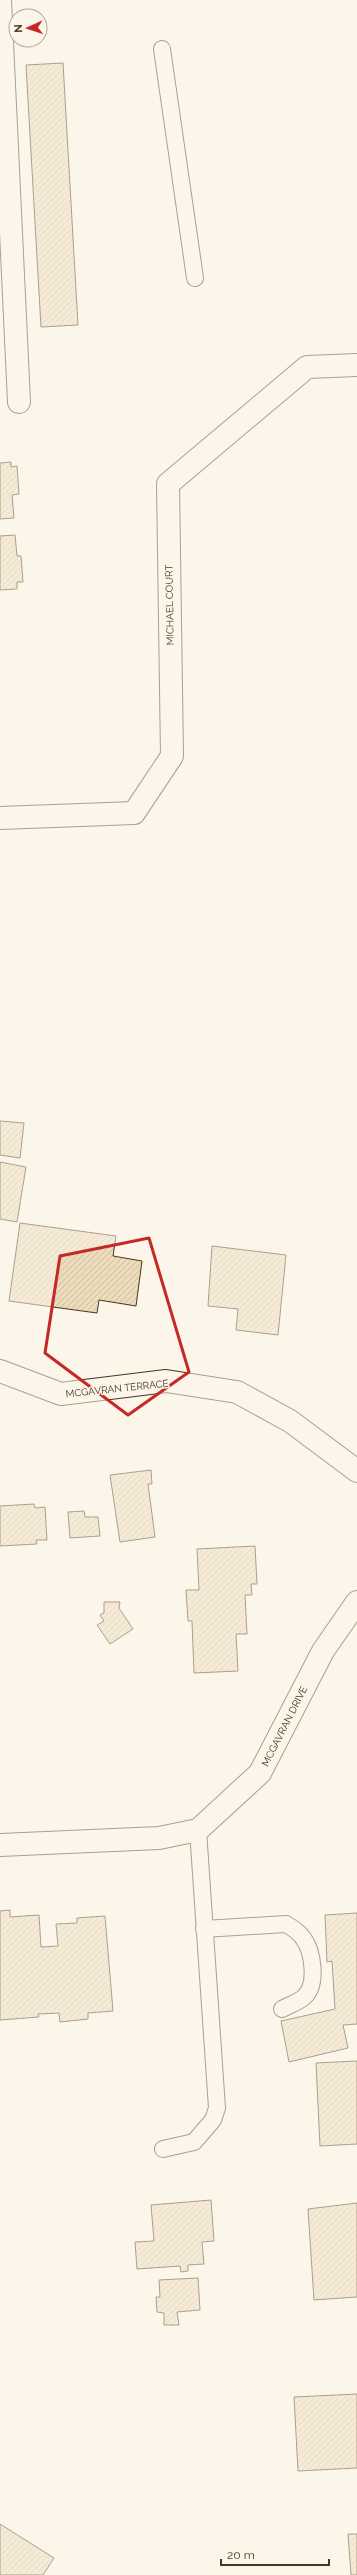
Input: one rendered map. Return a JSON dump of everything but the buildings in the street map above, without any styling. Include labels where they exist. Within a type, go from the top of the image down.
[{"type":"street","points":[[0,0],[6,273],[19,402]]},
{"type":"street","name":"MICHAEL COURT","points":[[0,818],[134,813],[172,756],[168,484],[307,367],[357,365]]},
{"type":"street","name":"MCGAVRAN TERRACE","points":[[0,1371],[61,1394],[166,1381],[238,1392],[290,1421],[357,1471]]},
{"type":"street","name":"MCGAVRAN DRIVE","points":[[198,1830],[260,1773],[323,1651],[357,1602]]},
{"type":"street","points":[[0,1845],[158,1838],[198,1830]]},
{"type":"lane","points":[[162,49],[195,278]]},
{"type":"lane","points":[[163,2149],[194,2142],[213,2120],[217,2108],[198,1830]]},
{"type":"lane","points":[[204,1929],[286,1924],[304,1939],[311,1954],[312,1983],[305,1997],[282,2008]]},
{"type":"highlighted area","points":[[149,1238],[189,1372],[128,1415],[45,1353],[60,1256]]}]
